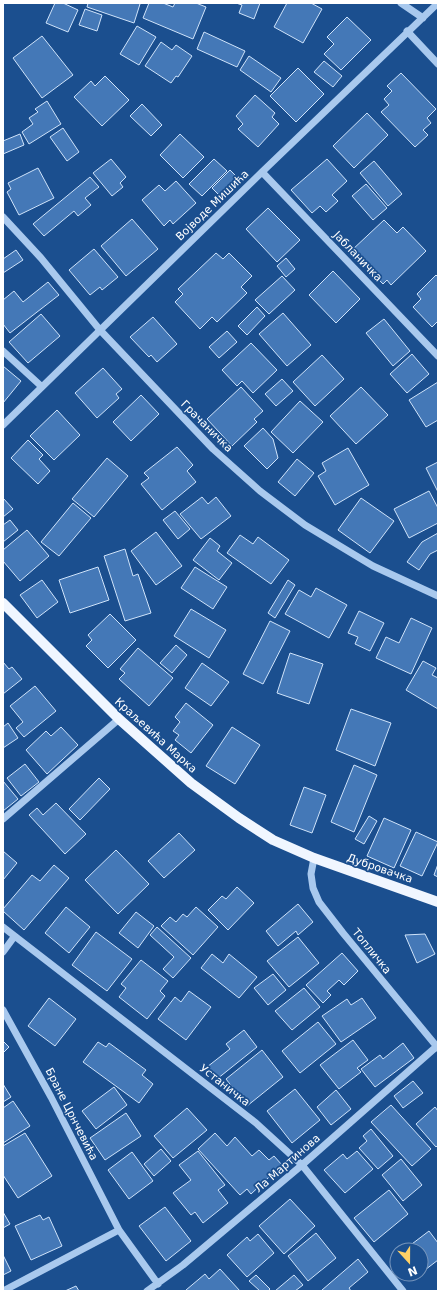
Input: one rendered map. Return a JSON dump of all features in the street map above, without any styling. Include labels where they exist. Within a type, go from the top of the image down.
[{"type":"main road","name":"Краљевића Марка","points":[[3,603],[119,720],[191,783],[239,818],[273,840],[314,858]]},
{"type":"main road","name":"Дубровачка","points":[[314,858],[438,902]]},
{"type":"street","points":[[401,3],[423,18]]},
{"type":"street","name":"Војводе Мишића","points":[[3,424],[407,31],[438,3]]},
{"type":"street","points":[[407,31],[438,64]]},
{"type":"street","name":"Јабланичка","points":[[262,172],[438,356]]},
{"type":"street","name":"Грачаничка","points":[[3,217],[41,258],[100,330],[213,449],[260,491],[305,525],[373,566],[438,596]]},
{"type":"street","points":[[3,351],[41,386]]},
{"type":"street","points":[[3,819],[119,720]]},
{"type":"street","name":"Топличка","points":[[314,858],[311,874],[313,888],[319,902],[437,1047]]},
{"type":"street","name":"Устаничка","points":[[3,927],[14,937],[256,1122],[302,1165],[403,1291]]},
{"type":"street","points":[[3,952],[14,937]]},
{"type":"street","name":"Бране Црнчевића","points":[[3,1010],[51,1097],[118,1230],[158,1284]]},
{"type":"street","name":"Ла Мартинова","points":[[147,1291],[183,1265],[302,1165],[437,1047]]},
{"type":"street","points":[[3,1291],[118,1230]]},
{"type":"building","points":[[55,3],[63,3],[78,10],[68,32],[46,23]]},
{"type":"building","points":[[88,3],[140,4],[134,23],[87,7]]},
{"type":"building","points":[[149,3],[163,3],[173,7],[175,3],[196,3],[206,7],[193,39],[143,18]]},
{"type":"building","points":[[236,3],[260,3],[254,19],[239,13],[242,5]]},
{"type":"building","points":[[287,3],[311,3],[322,9],[303,43],[274,27]]},
{"type":"building","points":[[85,9],[102,15],[97,31],[79,25]]},
{"type":"building","points":[[347,17],[371,40],[341,70],[324,54],[334,44],[327,37]]},
{"type":"building","points":[[137,26],[156,37],[139,65],[120,54]]},
{"type":"building","points":[[204,32],[245,51],[237,67],[197,49]]},
{"type":"building","points":[[42,36],[73,75],[42,98],[13,58]]},
{"type":"building","points":[[161,42],[172,50],[176,45],[192,56],[178,77],[176,76],[171,83],[145,66]]},
{"type":"building","points":[[249,56],[281,78],[271,92],[240,70]]},
{"type":"building","points":[[324,61],[342,76],[333,87],[314,72]]},
{"type":"building","points":[[298,68],[324,94],[296,122],[270,96]]},
{"type":"building","points":[[401,73],[436,109],[427,118],[431,123],[423,130],[428,135],[415,147],[381,112],[389,105],[384,99],[392,91],[387,86]]},
{"type":"building","points":[[105,76],[129,100],[102,126],[74,97],[91,81],[95,86]]},
{"type":"building","points":[[255,95],[275,113],[272,117],[279,124],[258,147],[238,129],[243,124],[236,116]]},
{"type":"building","points":[[47,101],[61,124],[29,144],[22,132],[33,124],[29,118],[38,112],[35,109]]},
{"type":"building","points":[[142,104],[162,125],[151,136],[130,116]]},
{"type":"building","points":[[367,113],[388,135],[354,168],[333,146]]},
{"type":"building","points":[[63,128],[79,152],[67,161],[50,137]]},
{"type":"building","points":[[20,134],[24,145],[3,154],[3,141]]},
{"type":"building","points":[[180,134],[204,157],[183,178],[160,155]]},
{"type":"building","points":[[111,159],[126,177],[120,183],[123,187],[112,196],[93,173]]},
{"type":"building","points":[[214,159],[227,171],[202,196],[189,184]]},
{"type":"building","points":[[327,159],[347,181],[332,195],[338,201],[326,212],[320,206],[312,213],[291,190]]},
{"type":"building","points":[[374,161],[402,194],[388,206],[360,173]]},
{"type":"building","points":[[38,168],[54,198],[19,215],[7,192],[11,189],[8,183]]},
{"type":"building","points":[[230,170],[239,179],[221,197],[212,188]]},
{"type":"building","points":[[90,177],[99,187],[85,198],[91,205],[78,216],[74,211],[44,236],[33,224]]},
{"type":"building","points":[[176,181],[196,203],[173,224],[170,220],[164,226],[142,200],[159,185],[165,191]]},
{"type":"building","points":[[366,184],[387,208],[373,220],[352,196]]},
{"type":"building","points":[[268,208],[300,240],[277,262],[246,229]]},
{"type":"building","points":[[132,219],[158,249],[126,276],[101,246]]},
{"type":"building","points":[[384,220],[397,233],[403,227],[426,251],[391,285],[387,280],[383,284],[351,251]]},
{"type":"building","points":[[94,249],[118,277],[102,290],[100,287],[90,295],[69,270]]},
{"type":"building","points":[[16,250],[23,260],[3,273],[3,259]]},
{"type":"building","points":[[216,253],[223,259],[229,253],[252,276],[241,287],[247,293],[217,322],[212,317],[200,329],[175,302],[183,294],[178,289]]},
{"type":"building","points":[[286,258],[295,269],[286,277],[277,266]]},
{"type":"building","points":[[333,271],[360,299],[336,323],[309,295]]},
{"type":"building","points":[[436,275],[438,277],[438,321],[432,327],[413,307],[421,299],[417,294]]},
{"type":"building","points":[[282,276],[295,290],[269,314],[255,300]]},
{"type":"building","points":[[48,282],[59,295],[10,333],[3,324],[3,300],[14,291],[23,302]]},
{"type":"building","points":[[257,307],[265,316],[247,335],[238,326]]},
{"type":"building","points":[[283,313],[311,345],[287,366],[259,334]]},
{"type":"building","points":[[41,314],[60,336],[28,363],[9,342]]},
{"type":"building","points":[[153,317],[177,344],[157,362],[151,355],[149,357],[130,337]]},
{"type":"building","points":[[384,319],[410,351],[393,366],[366,333]]},
{"type":"building","points":[[227,331],[237,342],[219,358],[209,347]]},
{"type":"building","points":[[251,343],[277,370],[253,393],[242,381],[237,386],[222,370]]},
{"type":"building","points":[[412,354],[429,374],[407,393],[390,374]]},
{"type":"building","points":[[322,355],[344,379],[315,406],[293,382]]},
{"type":"building","points":[[3,366],[21,381],[3,403]]},
{"type":"building","points":[[103,368],[122,389],[116,394],[119,398],[97,418],[75,393]]},
{"type":"building","points":[[282,379],[293,391],[276,406],[265,394]]},
{"type":"building","points":[[438,382],[438,420],[426,427],[409,400]]},
{"type":"building","points":[[241,387],[263,411],[254,419],[257,422],[232,446],[207,419]]},
{"type":"building","points":[[361,387],[388,415],[356,444],[330,416]]},
{"type":"building","points":[[141,395],[159,414],[131,441],[113,422]]},
{"type":"building","points":[[300,401],[323,422],[293,453],[271,432]]},
{"type":"building","points":[[57,410],[80,435],[54,460],[30,436]]},
{"type":"building","points":[[263,428],[273,439],[278,458],[267,469],[244,446]]},
{"type":"building","points":[[28,440],[43,455],[39,459],[50,471],[38,484],[11,458]]},
{"type":"building","points":[[177,447],[193,465],[187,471],[196,482],[162,510],[141,484],[149,478],[144,473]]},
{"type":"building","points":[[348,448],[369,485],[335,505],[318,476],[326,471],[322,463]]},
{"type":"building","points":[[107,458],[128,476],[94,517],[72,499]]},
{"type":"building","points":[[297,459],[314,473],[295,496],[278,482]]},
{"type":"building","points":[[438,462],[438,492],[426,468]]},
{"type":"building","points":[[429,491],[438,508],[438,523],[409,538],[394,509]]},
{"type":"building","points":[[202,497],[208,504],[216,497],[231,516],[201,539],[180,514]]},
{"type":"building","points":[[3,498],[13,509],[3,517]]},
{"type":"building","points":[[361,498],[394,521],[370,553],[338,530]]},
{"type":"building","points":[[73,503],[91,518],[59,556],[41,542]]},
{"type":"building","points":[[175,511],[190,529],[178,539],[163,520]]},
{"type":"building","points":[[10,520],[18,530],[3,542],[3,525]]},
{"type":"building","points":[[27,530],[49,556],[20,581],[3,561],[3,550]]},
{"type":"building","points":[[156,532],[182,566],[156,585],[131,551]]},
{"type":"building","points":[[438,533],[438,550],[430,554],[419,570],[407,562],[422,542]]},
{"type":"building","points":[[240,535],[253,544],[258,537],[289,560],[271,584],[227,553]]},
{"type":"building","points":[[210,538],[220,546],[217,551],[232,563],[219,580],[193,560]]},
{"type":"building","points":[[125,549],[133,576],[138,574],[151,613],[125,621],[104,556]]},
{"type":"building","points":[[98,567],[109,600],[70,613],[59,580]]},
{"type":"building","points":[[195,567],[227,587],[213,609],[181,588]]},
{"type":"building","points":[[42,580],[58,602],[37,618],[20,595]]},
{"type":"building","points":[[288,580],[295,585],[275,618],[268,613]]},
{"type":"building","points":[[316,588],[347,605],[329,638],[285,614],[299,590],[311,597]]},
{"type":"building","points":[[191,609],[226,630],[209,658],[174,636]]},
{"type":"building","points":[[359,611],[384,623],[370,651],[355,644],[358,637],[348,633]]},
{"type":"building","points":[[110,614],[136,640],[108,668],[86,646],[92,640],[88,635]]},
{"type":"building","points":[[411,618],[432,628],[411,674],[376,658],[386,637],[399,643]]},
{"type":"building","points":[[270,621],[290,631],[263,684],[243,674]]},
{"type":"building","points":[[176,645],[187,655],[172,673],[160,663]]},
{"type":"building","points":[[138,648],[173,678],[149,706],[119,679],[125,673],[120,669]]},
{"type":"building","points":[[290,653],[323,664],[309,704],[277,693]]},
{"type":"building","points":[[423,661],[436,668],[432,675],[438,678],[438,709],[406,690]]},
{"type":"building","points":[[3,662],[9,669],[12,667],[22,679],[3,694]]},
{"type":"building","points":[[202,663],[229,682],[211,706],[185,688]]},
{"type":"building","points":[[35,686],[56,711],[24,737],[16,728],[23,722],[10,706]]},
{"type":"building","points":[[186,703],[213,725],[191,753],[175,740],[179,735],[173,731],[180,722],[175,717]]},
{"type":"building","points":[[351,709],[391,723],[375,766],[336,750]]},
{"type":"building","points":[[8,723],[18,738],[3,748],[3,727]]},
{"type":"building","points":[[61,727],[78,745],[47,774],[26,750],[46,731],[51,736]]},
{"type":"building","points":[[232,727],[260,745],[235,784],[206,766]]},
{"type":"building","points":[[25,764],[39,782],[21,796],[7,778]]},
{"type":"building","points":[[354,765],[377,775],[354,832],[331,822]]},
{"type":"building","points":[[99,778],[110,789],[80,820],[69,809]]},
{"type":"building","points":[[3,781],[18,799],[3,811]]},
{"type":"building","points":[[304,787],[326,795],[312,833],[290,825]]},
{"type":"building","points":[[56,803],[86,834],[65,854],[29,815],[37,808],[43,815]]},
{"type":"building","points":[[369,816],[377,821],[364,844],[355,839]]},
{"type":"building","points":[[384,818],[411,830],[394,868],[367,856]]},
{"type":"building","points":[[416,832],[438,842],[422,876],[400,866]]},
{"type":"building","points":[[179,833],[195,850],[164,878],[148,861]]},
{"type":"building","points":[[116,850],[149,884],[118,914],[85,880]]},
{"type":"building","points":[[3,851],[17,863],[3,880]]},
{"type":"building","points":[[438,864],[438,877],[434,875]]},
{"type":"building","points":[[54,865],[69,878],[24,930],[3,911],[3,909],[32,875],[40,881]]},
{"type":"building","points":[[237,887],[254,903],[228,930],[208,910],[222,896],[226,899]]},
{"type":"building","points":[[298,904],[313,922],[298,935],[296,931],[278,946],[266,931]]},
{"type":"building","points":[[66,907],[90,927],[69,953],[45,933]]},
{"type":"building","points":[[196,907],[218,927],[193,955],[161,926],[170,917],[176,922],[183,914],[187,917]]},
{"type":"building","points":[[136,912],[154,926],[138,948],[119,933]]},
{"type":"building","points":[[157,927],[191,958],[173,978],[163,969],[174,957],[150,935]]},
{"type":"building","points":[[96,932],[132,959],[107,991],[72,965]]},
{"type":"building","points":[[425,934],[435,954],[417,963],[405,935]]},
{"type":"building","points":[[298,937],[319,963],[289,987],[267,961]]},
{"type":"building","points":[[342,953],[358,971],[344,985],[339,980],[327,991],[331,995],[323,1003],[306,985]]},
{"type":"building","points":[[212,954],[223,963],[229,954],[257,977],[239,998],[201,968]]},
{"type":"building","points":[[141,960],[168,981],[160,991],[165,996],[147,1019],[119,997],[126,988],[121,984]]},
{"type":"building","points":[[273,974],[286,990],[268,1005],[254,988]]},
{"type":"building","points":[[304,988],[320,1007],[292,1030],[275,1011]]},
{"type":"building","points":[[189,991],[211,1007],[186,1040],[158,1019],[175,997],[181,1002]]},
{"type":"building","points":[[49,998],[76,1019],[55,1046],[28,1026]]},
{"type":"building","points":[[362,998],[376,1018],[341,1042],[322,1016],[347,999],[351,1005]]},
{"type":"building","points":[[318,1022],[336,1044],[300,1073],[282,1051]]},
{"type":"building","points":[[244,1030],[257,1047],[217,1079],[207,1067],[230,1049],[226,1044]]},
{"type":"building","points":[[353,1040],[368,1060],[357,1068],[361,1072],[339,1089],[320,1065]]},
{"type":"building","points":[[3,1041],[9,1047],[3,1053]]},
{"type":"building","points":[[98,1042],[106,1047],[109,1043],[146,1070],[142,1075],[153,1084],[139,1103],[83,1062]]},
{"type":"building","points":[[403,1043],[414,1058],[375,1087],[361,1069],[380,1055],[383,1059]]},
{"type":"building","points":[[262,1050],[283,1077],[247,1106],[226,1079]]},
{"type":"building","points":[[413,1081],[423,1093],[403,1108],[394,1096]]},
{"type":"building","points":[[3,1084],[11,1097],[3,1102]]},
{"type":"building","points":[[114,1087],[127,1105],[96,1129],[82,1111]]},
{"type":"building","points":[[295,1089],[320,1120],[292,1143],[267,1111]]},
{"type":"building","points":[[336,1090],[351,1109],[331,1125],[317,1107]]},
{"type":"building","points":[[13,1101],[30,1126],[3,1143],[3,1108]]},
{"type":"building","points":[[391,1105],[431,1149],[412,1166],[371,1122]]},
{"type":"building","points":[[435,1107],[438,1111],[438,1145],[436,1147],[416,1124]]},
{"type":"building","points":[[187,1108],[207,1130],[173,1158],[154,1136]]},
{"type":"building","points":[[126,1113],[141,1136],[105,1160],[90,1138]]},
{"type":"building","points":[[371,1129],[393,1156],[378,1169],[359,1148],[367,1141],[363,1136]]},
{"type":"building","points":[[25,1133],[52,1176],[18,1198],[3,1175],[3,1146]]},
{"type":"building","points":[[215,1133],[227,1146],[235,1137],[252,1156],[259,1150],[269,1160],[274,1156],[282,1165],[251,1194],[247,1189],[240,1195],[198,1149]]},
{"type":"building","points":[[161,1149],[171,1161],[154,1176],[144,1164]]},
{"type":"building","points":[[198,1151],[225,1185],[218,1190],[228,1203],[203,1223],[195,1212],[191,1215],[173,1193],[191,1180],[179,1165]]},
{"type":"building","points":[[357,1151],[373,1169],[345,1193],[324,1170],[343,1154],[347,1159]]},
{"type":"building","points":[[132,1152],[153,1181],[129,1199],[108,1170]]},
{"type":"building","points":[[401,1159],[422,1185],[403,1201],[382,1175]]},
{"type":"building","points":[[389,1190],[408,1214],[374,1242],[354,1218]]},
{"type":"building","points":[[290,1199],[315,1226],[284,1254],[259,1226]]},
{"type":"building","points":[[165,1207],[191,1241],[166,1261],[139,1226]]},
{"type":"building","points":[[3,1212],[10,1224],[3,1228]]},
{"type":"building","points":[[40,1215],[43,1220],[49,1217],[62,1246],[31,1260],[15,1226]]},
{"type":"building","points":[[429,1231],[438,1243],[438,1260],[429,1267],[429,1242],[415,1242]]},
{"type":"building","points":[[316,1233],[336,1258],[308,1281],[288,1256]]},
{"type":"building","points":[[258,1234],[274,1253],[247,1277],[227,1255],[247,1237],[250,1241]]},
{"type":"building","points":[[3,1255],[11,1271],[3,1275]]},
{"type":"building","points":[[358,1259],[368,1272],[349,1288],[351,1291],[322,1291],[322,1290]]},
{"type":"building","points":[[220,1269],[240,1291],[186,1290],[205,1274],[209,1279]]},
{"type":"building","points":[[256,1275],[270,1289],[268,1291],[260,1291],[249,1281]]},
{"type":"building","points":[[294,1275],[303,1285],[295,1291],[275,1291]]},
{"type":"building","points":[[76,1286],[79,1291],[65,1291]]}]
